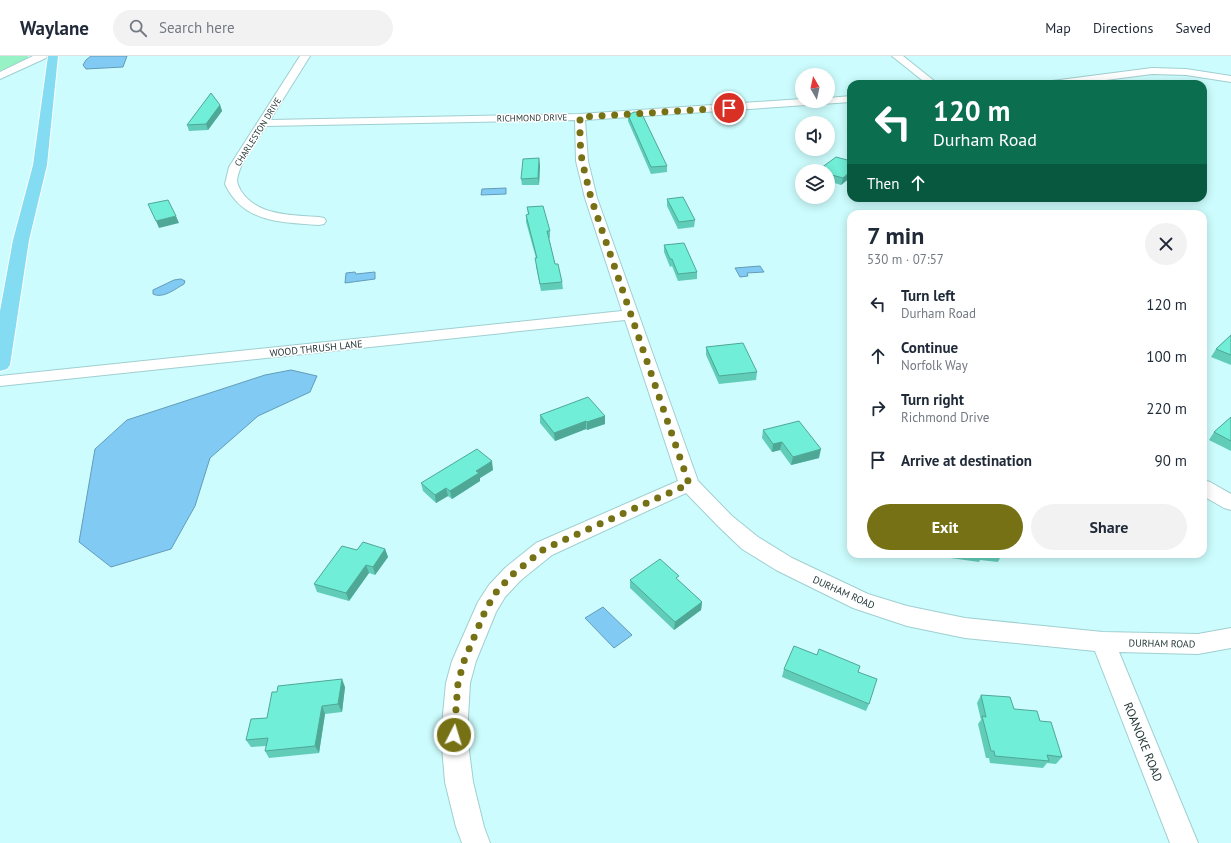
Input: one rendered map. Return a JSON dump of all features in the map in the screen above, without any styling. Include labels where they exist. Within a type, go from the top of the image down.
[{"type":"highway","points":[[0,364],[21,240],[40,165],[53,56]]},
{"type":"street","points":[[0,76],[42,56]]},
{"type":"street","name":"CHARLESTON DRIVE","points":[[305,56],[235,167],[231,183],[237,196],[250,208],[262,213],[290,219],[319,221]]},
{"type":"street","points":[[897,56],[928,80]]},
{"type":"street","points":[[1082,80],[1159,71],[1186,72],[1231,79]]},
{"type":"street","points":[[835,100],[847,99]]},
{"type":"street","name":"RICHMOND DRIVE","points":[[263,123],[580,117],[795,103]]},
{"type":"street","name":"DURHAM ROAD","points":[[580,117],[582,161],[591,198],[689,484],[725,521],[750,543],[784,564],[861,601],[908,616],[965,628],[1103,642],[1198,644],[1231,638]]},
{"type":"street","name":"WOOD THRUSH LANE","points":[[0,381],[631,314]]},
{"type":"street","points":[[476,843],[470,827],[459,782],[454,735],[458,683],[464,661],[486,609],[497,591],[513,574],[544,549],[689,484]]},
{"type":"street","points":[[1207,489],[1231,503]]},
{"type":"street","name":"ROANOKE ROAD","points":[[1103,642],[1184,843]]},
{"type":"green space","points":[[0,56],[28,56],[28,59],[0,73]]},
{"type":"water","points":[[91,56],[127,56],[123,67],[86,69],[83,65]]},
{"type":"water","points":[[506,188],[506,194],[481,195],[482,189]]},
{"type":"water","points":[[760,266],[764,272],[747,273],[748,276],[740,277],[735,268]]},
{"type":"water","points":[[355,272],[356,274],[375,272],[375,279],[345,283],[346,273]]},
{"type":"water","points":[[181,279],[185,281],[184,284],[173,291],[161,295],[153,294],[153,290],[174,280]]},
{"type":"water","points":[[291,370],[317,376],[310,392],[258,416],[210,458],[195,506],[171,549],[111,567],[79,542],[95,449],[127,420],[265,375]]},
{"type":"water","points":[[603,607],[632,635],[614,648],[585,618]]},
{"type":"building","points":[[211,93],[220,105],[206,124],[187,125]]},
{"type":"building","points":[[634,112],[641,112],[667,166],[651,167],[628,115]]},
{"type":"building","points":[[836,157],[847,160],[847,174],[843,178],[835,176],[835,164],[826,164]]},
{"type":"building","points":[[539,158],[538,178],[521,179],[523,159]]},
{"type":"building","points":[[683,197],[695,220],[679,222],[667,199]]},
{"type":"building","points":[[168,200],[176,216],[156,221],[148,204]]},
{"type":"building","points":[[543,206],[550,231],[547,231],[555,264],[558,264],[562,282],[540,284],[535,258],[537,258],[526,215],[529,214],[527,207]]},
{"type":"building","points":[[684,243],[697,272],[678,274],[664,245]]},
{"type":"building","points":[[1231,335],[1231,355],[1216,349]]},
{"type":"building","points":[[743,343],[757,372],[719,376],[706,347]]},
{"type":"building","points":[[588,397],[605,416],[587,422],[586,421],[554,433],[540,415]]},
{"type":"building","points":[[1231,417],[1231,441],[1214,432]]},
{"type":"building","points":[[799,421],[821,449],[793,457],[782,442],[773,444],[763,430]]},
{"type":"building","points":[[477,449],[492,461],[476,471],[479,473],[450,491],[446,488],[435,495],[421,483]]},
{"type":"building","points":[[363,542],[385,549],[373,567],[366,565],[346,593],[314,584],[342,546],[357,550]]},
{"type":"building","points":[[660,559],[679,576],[676,578],[702,602],[675,622],[630,580]]},
{"type":"building","points":[[794,646],[817,655],[819,649],[860,666],[858,672],[877,679],[869,704],[784,669]]},
{"type":"building","points":[[342,679],[338,704],[322,706],[315,746],[265,751],[268,738],[246,740],[251,719],[267,718],[272,692],[277,692],[278,686]]},
{"type":"building","points":[[981,695],[1010,697],[1014,709],[1037,711],[1040,721],[1051,722],[1062,757],[1047,755],[1049,761],[995,756],[994,751],[991,751],[982,716],[986,717]]},
{"type":"route","points":[[454,735],[458,683],[464,661],[486,609],[497,591],[513,574],[544,549],[689,484],[591,198],[582,161],[580,117],[729,108]]}]
